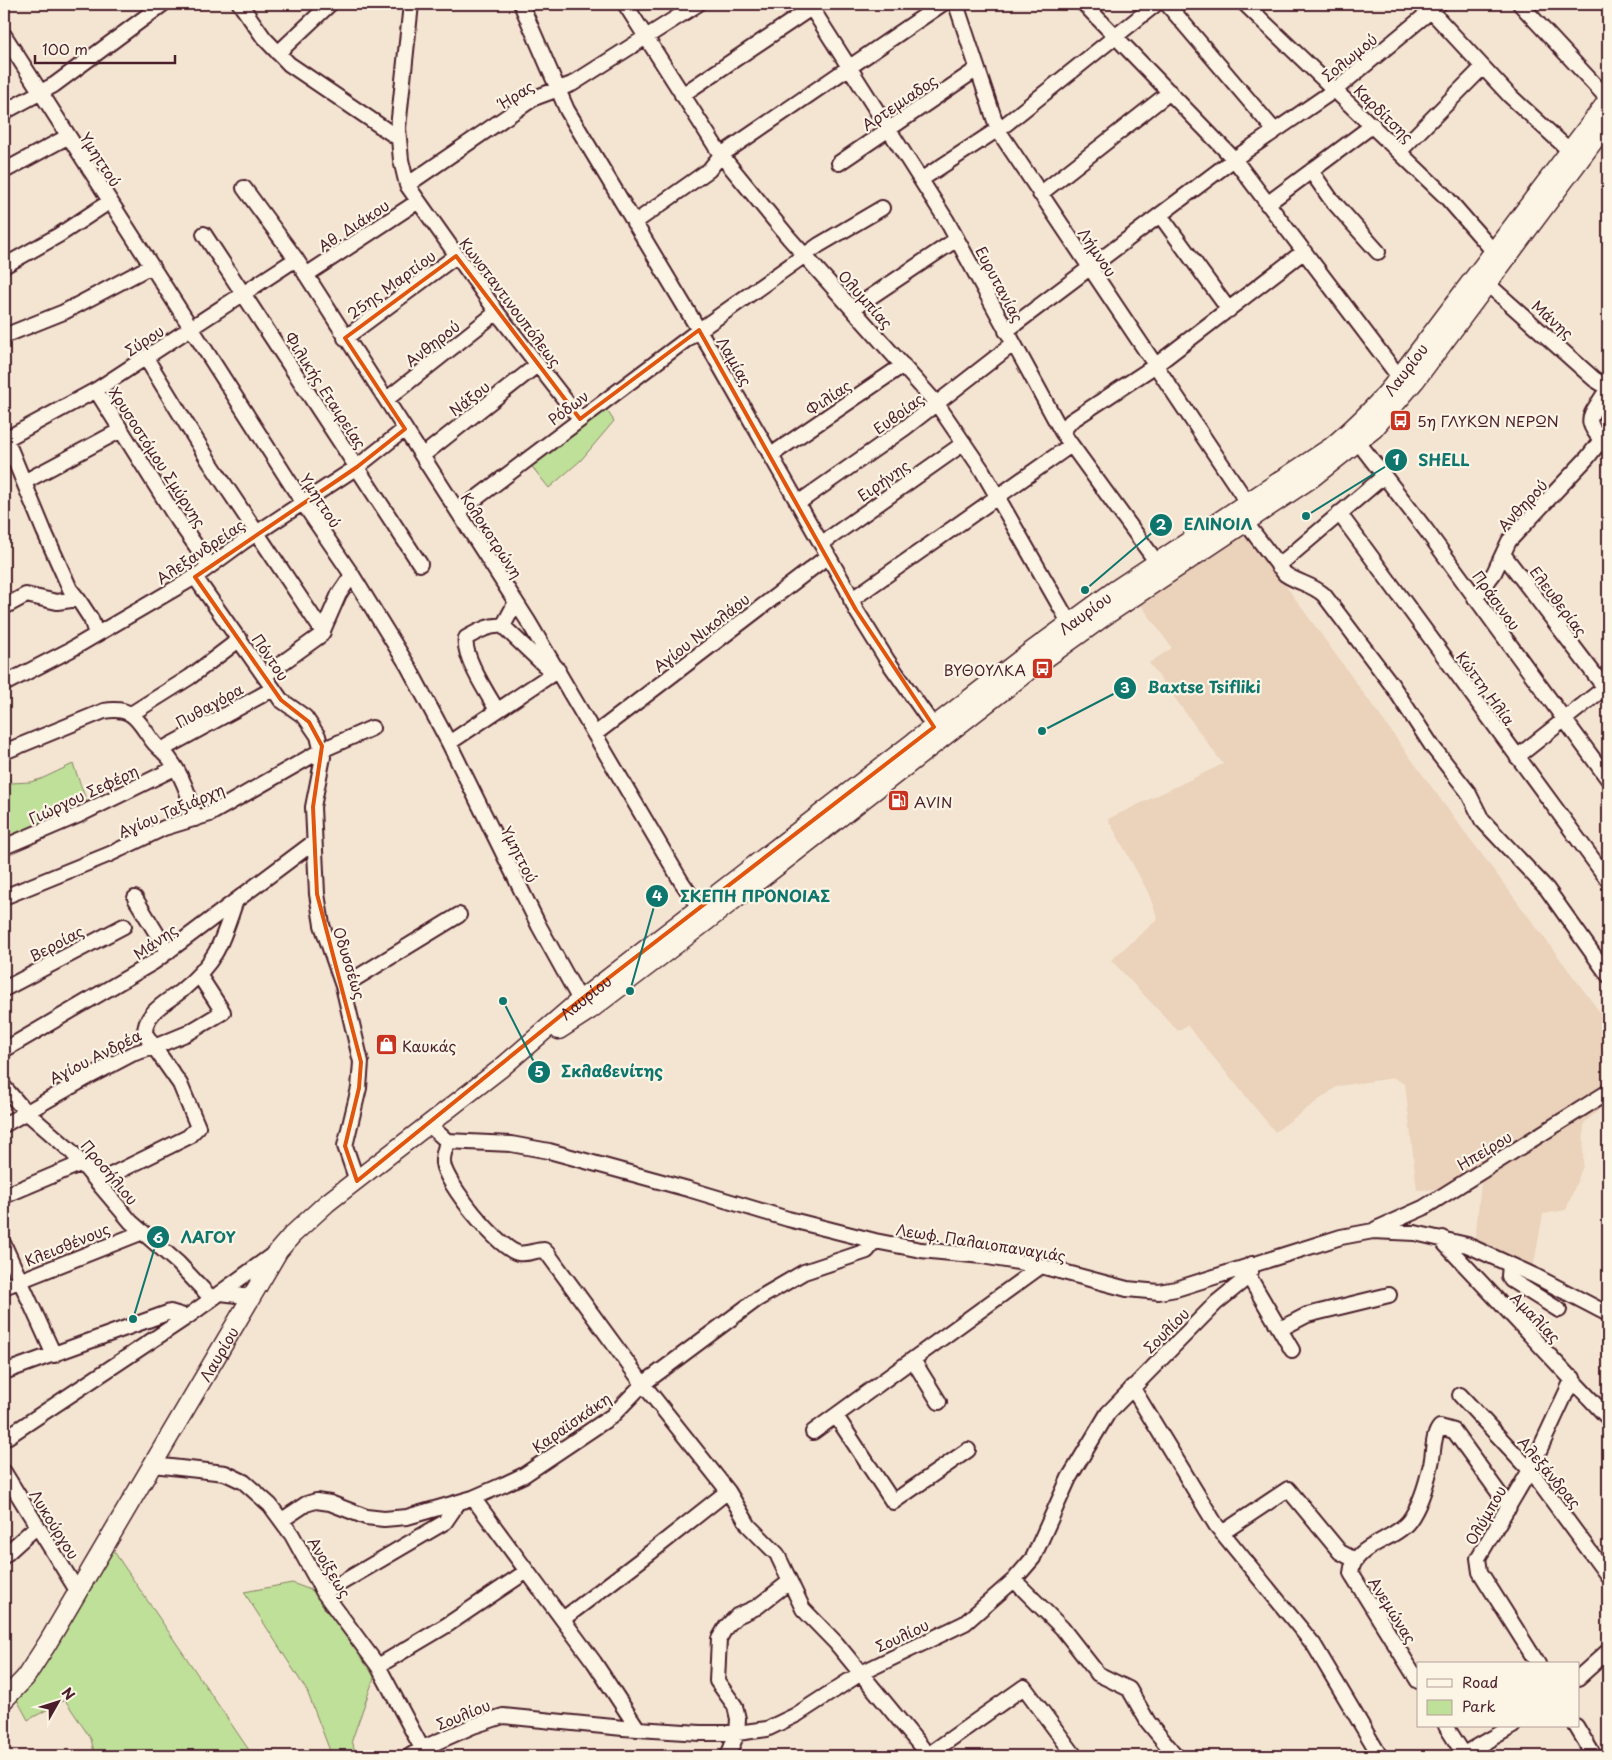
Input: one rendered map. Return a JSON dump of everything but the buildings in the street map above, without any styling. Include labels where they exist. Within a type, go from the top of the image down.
[{"type":"main road","name":"Λαυρίου","points":[[500,1068],[590,1010],[704,914],[934,727],[1070,624],[1162,568],[1246,523],[1312,478],[1358,442],[1390,412],[1482,279],[1494,252],[1571,152],[1608,100]]},
{"type":"main road","name":"Λαυρίου","points":[[4,1700],[25,1678],[78,1592],[279,1250],[315,1214],[430,1125],[580,1000],[704,914],[1031,668],[1247,502],[1343,437],[1373,410],[1482,279],[1608,122]]},
{"type":"street","points":[[4,112],[40,93],[163,4]]},
{"type":"street","points":[[240,4],[278,53],[314,82],[398,138]]},
{"type":"street","points":[[278,53],[330,4]]},
{"type":"street","points":[[407,186],[398,138],[398,113],[411,4]]},
{"type":"street","name":"Λαμίας","points":[[521,4],[567,110],[699,330],[847,589],[851,600],[887,660],[934,727]]},
{"type":"street","name":"Ολυμπίας","points":[[625,4],[721,155],[804,255],[854,308],[937,404],[999,498],[1070,624]]},
{"type":"street","name":"Ήρας","points":[[407,186],[534,98],[559,90],[646,38],[698,4]]},
{"type":"street","points":[[634,223],[709,170],[721,155],[942,4]]},
{"type":"street","name":"Λήμνου","points":[[956,4],[998,130],[1247,502]]},
{"type":"street","points":[[1085,4],[1234,159],[1399,377]]},
{"type":"street","points":[[922,179],[998,130],[1156,4]]},
{"type":"street","points":[[1167,4],[1276,131]]},
{"type":"street","name":"Καρδίτσης","points":[[1245,4],[1336,89],[1460,210],[1494,252]]},
{"type":"street","points":[[1520,4],[1608,100]]},
{"type":"street","points":[[682,94],[813,5]]},
{"type":"street","name":"Ευρυτανίας","points":[[813,5],[958,239],[1062,432],[1162,568]]},
{"type":"street","points":[[1435,7],[1482,68],[1571,152]]},
{"type":"street","name":"Σολωμού","points":[[1006,331],[1234,159],[1336,89],[1435,7]]},
{"type":"street","name":"Υμηττού","points":[[4,35],[109,202],[192,328],[303,503],[352,575],[408,666],[449,743],[522,893],[580,1000]]},
{"type":"street","points":[[1400,151],[1482,68]]},
{"type":"street","name":"Αρτεμιαδος","points":[[839,163],[978,69]]},
{"type":"street","points":[[1040,194],[1170,92]]},
{"type":"street","points":[[1267,204],[1373,125]]},
{"type":"street","points":[[4,170],[67,136]]},
{"type":"street","points":[[1311,171],[1334,202],[1378,252]]},
{"type":"street","name":"Κωνσταντινουπόλεως","points":[[407,186],[497,312],[580,419]]},
{"type":"street","name":"Κολοκοτρώνη","points":[[244,188],[296,259],[516,602],[557,668],[681,881],[704,914]]},
{"type":"street","points":[[4,266],[59,235],[109,202]]},
{"type":"street","name":"Αθ. Διάκου","points":[[306,275],[417,202]]},
{"type":"street","name":"Ρόδων","points":[[458,512],[699,330],[804,255],[882,208]]},
{"type":"street","points":[[1160,215],[1229,310]]},
{"type":"street","name":"Φιλικής Εταιρείας","points":[[204,234],[420,564]]},
{"type":"street","points":[[854,308],[958,239]]},
{"type":"street","points":[[1062,432],[1071,421],[1156,365],[1303,252]]},
{"type":"street","name":"25ης Μαρτίου","points":[[346,338],[456,256]]},
{"type":"street","name":"Σύρου","points":[[4,438],[96,390],[296,259]]},
{"type":"street","points":[[4,336],[64,312],[151,266]]},
{"type":"street","name":"Μάνης","points":[[1482,279],[1598,382],[1608,386],[1590,420],[1592,430],[1605,444]]},
{"type":"street","name":"Ανθηρού","points":[[387,399],[497,312]]},
{"type":"street","name":"Ευβοίας","points":[[798,503],[937,404],[1013,344]]},
{"type":"street","points":[[146,358],[209,461],[323,632]]},
{"type":"street","name":"Νάξου","points":[[422,456],[537,365]]},
{"type":"street","name":"Φιλίας","points":[[771,455],[903,365]]},
{"type":"street","name":"Χρυσοστόμου Σμύρνης","points":[[96,390],[210,566]]},
{"type":"street","name":"Αλεξανδρείας","points":[[4,684],[195,577],[257,532],[357,467],[405,429]]},
{"type":"street","points":[[24,482],[121,430]]},
{"type":"street","points":[[4,438],[70,589],[91,619],[96,634]]},
{"type":"street","name":"Πράσινου","points":[[1358,442],[1565,718],[1608,779]]},
{"type":"street","name":"Ειρήνης","points":[[824,550],[964,443]]},
{"type":"street","name":"Ανθηρού","points":[[1475,598],[1494,573],[1512,537],[1588,457],[1605,444]]},
{"type":"street","points":[[851,600],[999,498],[1071,445]]},
{"type":"street","points":[[1278,566],[1384,476]]},
{"type":"street","name":"Κώττη Ηλία","points":[[1339,513],[1608,880]]},
{"type":"street","points":[[1246,523],[1278,566],[1294,580],[1316,587],[1324,594],[1392,685],[1453,775],[1468,792],[1482,820],[1547,889],[1608,975]]},
{"type":"street","name":"Αγίου Νικολάου","points":[[595,734],[824,550]]},
{"type":"street","name":"Ελευθερίας","points":[[1503,554],[1607,688]]},
{"type":"street","points":[[264,676],[310,644],[323,632],[339,594],[352,575]]},
{"type":"street","name":"Πόντου","points":[[195,577],[286,706],[309,722],[322,750]]},
{"type":"street","points":[[4,607],[26,595],[57,602],[78,600]]},
{"type":"street","points":[[503,626],[516,602]]},
{"type":"street","points":[[497,710],[465,644],[466,638],[479,631],[498,625],[503,626],[544,665],[557,668]]},
{"type":"street","points":[[131,714],[190,677],[240,639]]},
{"type":"street","points":[[449,743],[557,668]]},
{"type":"street","points":[[1517,757],[1565,718],[1607,688]]},
{"type":"street","name":"Πυθαγόρα","points":[[161,750],[273,689]]},
{"type":"street","points":[[4,752],[104,711],[115,710],[131,714],[142,722],[176,768],[186,790],[195,819]]},
{"type":"street","name":"Αγίου Ταξιάρχη","points":[[4,897],[110,854],[164,828],[218,810],[322,750],[372,728]]},
{"type":"street","name":"Οδυσσέως","points":[[322,750],[322,764],[314,793],[317,894],[322,925],[343,986],[361,1062],[359,1088],[345,1146],[356,1181]]},
{"type":"street","name":"Γιώργου Σεφέρη","points":[[4,847],[79,815],[176,768]]},
{"type":"street","name":"Μάνης","points":[[4,1050],[139,972],[235,903],[314,842]]},
{"type":"street","points":[[135,898],[168,952]]},
{"type":"street","name":"Αγίου Ανδρέα","points":[[4,1125],[25,1111],[132,1054],[154,1047],[145,1033],[148,1018],[199,975],[216,956],[235,903]]},
{"type":"street","points":[[343,986],[459,915]]},
{"type":"street","name":"Βεροίας","points":[[4,989],[124,926]]},
{"type":"street","points":[[97,1182],[188,1137],[198,1127],[180,1084],[154,1047],[188,1033],[224,1012],[199,975]]},
{"type":"street","name":"Προσήλιου","points":[[4,1087],[25,1111],[59,1139],[82,1163],[131,1222],[217,1296]]},
{"type":"street","name":"Ηπείρου","points":[[1373,1231],[1423,1208],[1608,1092]]},
{"type":"street","points":[[430,1125],[447,1140],[442,1162],[451,1180],[474,1214],[511,1250],[529,1254],[544,1250],[548,1254],[644,1384],[728,1491],[749,1526],[777,1554],[803,1609],[819,1624],[861,1673],[928,1756],[1024,1686],[1075,1756]]},
{"type":"street","name":"Λεωφ. Παλαιοπαναγιάς","points":[[447,1140],[511,1144],[549,1151],[807,1224],[875,1241],[921,1250],[970,1255],[1040,1266],[1127,1289],[1159,1292],[1181,1288],[1250,1269],[1341,1237],[1373,1231],[1415,1233],[1467,1245],[1576,1296],[1608,1314]]},
{"type":"street","points":[[4,1196],[82,1163]]},
{"type":"street","name":"Κλεισθένους","points":[[4,1287],[143,1232]]},
{"type":"street","name":"Αμαλίας","points":[[1443,1238],[1445,1244],[1503,1308],[1574,1378],[1608,1418]]},
{"type":"street","name":"Καραϊσκάκη","points":[[282,1520],[306,1504],[316,1501],[330,1503],[366,1517],[384,1519],[412,1516],[473,1498],[524,1474],[616,1413],[644,1384],[735,1315],[775,1288],[814,1268],[867,1251],[875,1241]]},
{"type":"street","points":[[4,1245],[54,1355]]},
{"type":"street","points":[[4,1439],[187,1317],[279,1250]]},
{"type":"street","points":[[1510,1265],[1509,1276],[1511,1280],[1559,1310]]},
{"type":"street","points":[[813,1432],[1040,1266]]},
{"type":"street","points":[[1250,1269],[1292,1350]]},
{"type":"street","name":"Σουλίου","points":[[410,1756],[424,1752],[503,1716],[638,1729],[737,1733],[757,1732],[776,1726],[861,1673],[965,1623],[1026,1567],[1037,1550],[1055,1506],[1085,1448],[1108,1413],[1250,1269]]},
{"type":"street","points":[[1280,1329],[1307,1315],[1389,1295]]},
{"type":"street","points":[[217,1296],[245,1296],[250,1299]]},
{"type":"street","points":[[4,1372],[170,1312],[187,1317]]},
{"type":"street","points":[[913,1360],[938,1402]]},
{"type":"street","name":"Ολύμπου","points":[[1537,1662],[1488,1586],[1478,1565],[1478,1558],[1530,1470],[1574,1378]]},
{"type":"street","points":[[1132,1387],[1222,1533],[1314,1646],[1380,1756]]},
{"type":"street","name":"Αλεξάνδρας","points":[[1460,1395],[1530,1470],[1608,1576]]},
{"type":"street","points":[[836,1416],[893,1502],[968,1450]]},
{"type":"street","points":[[1222,1533],[1288,1489],[1340,1552],[1355,1560],[1409,1522],[1428,1479],[1440,1427],[1454,1431],[1509,1507]]},
{"type":"street","name":"Ανοίξεως","points":[[153,1465],[209,1469],[232,1475],[262,1497],[282,1520],[324,1593],[378,1666],[424,1752]]},
{"type":"street","name":"Λυκούργου","points":[[4,1472],[78,1592]]},
{"type":"street","points":[[563,1619],[728,1491]]},
{"type":"street","points":[[473,1498],[563,1619],[638,1729]]},
{"type":"street","points":[[324,1593],[445,1522],[458,1503]]},
{"type":"street","points":[[4,1556],[37,1526]]},
{"type":"street","name":"Ανεμώνας","points":[[1355,1560],[1351,1573],[1417,1679]]},
{"type":"street","points":[[378,1666],[447,1625],[527,1571]]},
{"type":"street","points":[[1014,1580],[1062,1628],[1098,1674],[1129,1689],[1144,1716],[1176,1756]]},
{"type":"street","points":[[728,1756],[737,1733],[738,1712],[717,1681],[719,1639],[726,1627],[735,1618],[757,1608],[789,1582]]},
{"type":"street","points":[[1580,1676],[1608,1651]]},
{"type":"street","points":[[1447,1728],[1463,1756],[1510,1728]]},
{"type":"street","points":[[1577,1728],[1594,1756]]},
{"type":"highlighted area","points":[[456,256],[580,419],[699,330],[856,610],[934,727],[580,1000],[357,1181],[345,1146],[359,1088],[361,1062],[317,894],[313,807],[322,746],[309,722],[281,700],[195,577],[357,467],[405,429],[345,338]]},
{"type":"shaded area","points":[[1246,531],[1441,800],[1608,1023],[1608,1088],[1596,1098],[1601,1108],[1584,1123],[1583,1166],[1566,1210],[1543,1214],[1533,1269],[1475,1241],[1481,1182],[1477,1170],[1445,1189],[1417,1190],[1405,1084],[1394,1078],[1338,1086],[1275,1132],[1187,1025],[1178,1031],[1111,960],[1158,919],[1148,892],[1108,819],[1223,764],[1149,663],[1172,648],[1141,605]]},
{"type":"green space","points":[[604,406],[614,421],[581,460],[549,488],[529,463]]},
{"type":"green space","points":[[73,764],[88,805],[4,844],[4,821],[8,819],[4,809],[4,767],[11,783],[30,782],[41,779]]},
{"type":"green space","points":[[107,1548],[113,1550],[253,1756],[95,1756],[91,1739],[65,1700],[28,1720],[15,1696]]},
{"type":"green space","points":[[292,1583],[319,1593],[376,1672],[352,1740],[356,1756],[332,1756],[307,1691],[244,1592]]},
{"type":"place","name":"5η ΓΛΥΚΏΝ ΝΕΡΏΝ","points":[[1401,420]]},
{"type":"place","name":"SHELL","points":[[1306,516]]},
{"type":"place","name":"ΕΛΙΝΟΙΛ","points":[[1085,590]]},
{"type":"place","name":"ΒΥΘΟΥΛΚΑ","points":[[1042,669]]},
{"type":"place","name":"Baxtse Tsifliki","points":[[1042,731]]},
{"type":"place","name":"AVIN","points":[[898,801]]},
{"type":"place","name":"ΣΚΕΠΗ ΠΡΟΝΟΙΑΣ","points":[[630,991]]},
{"type":"place","name":"Σκλαβενίτης","points":[[503,1001]]},
{"type":"place","name":"Καυκάς","points":[[386,1045]]},
{"type":"place","name":"ΛΑΓΟΥ","points":[[133,1319]]}]
